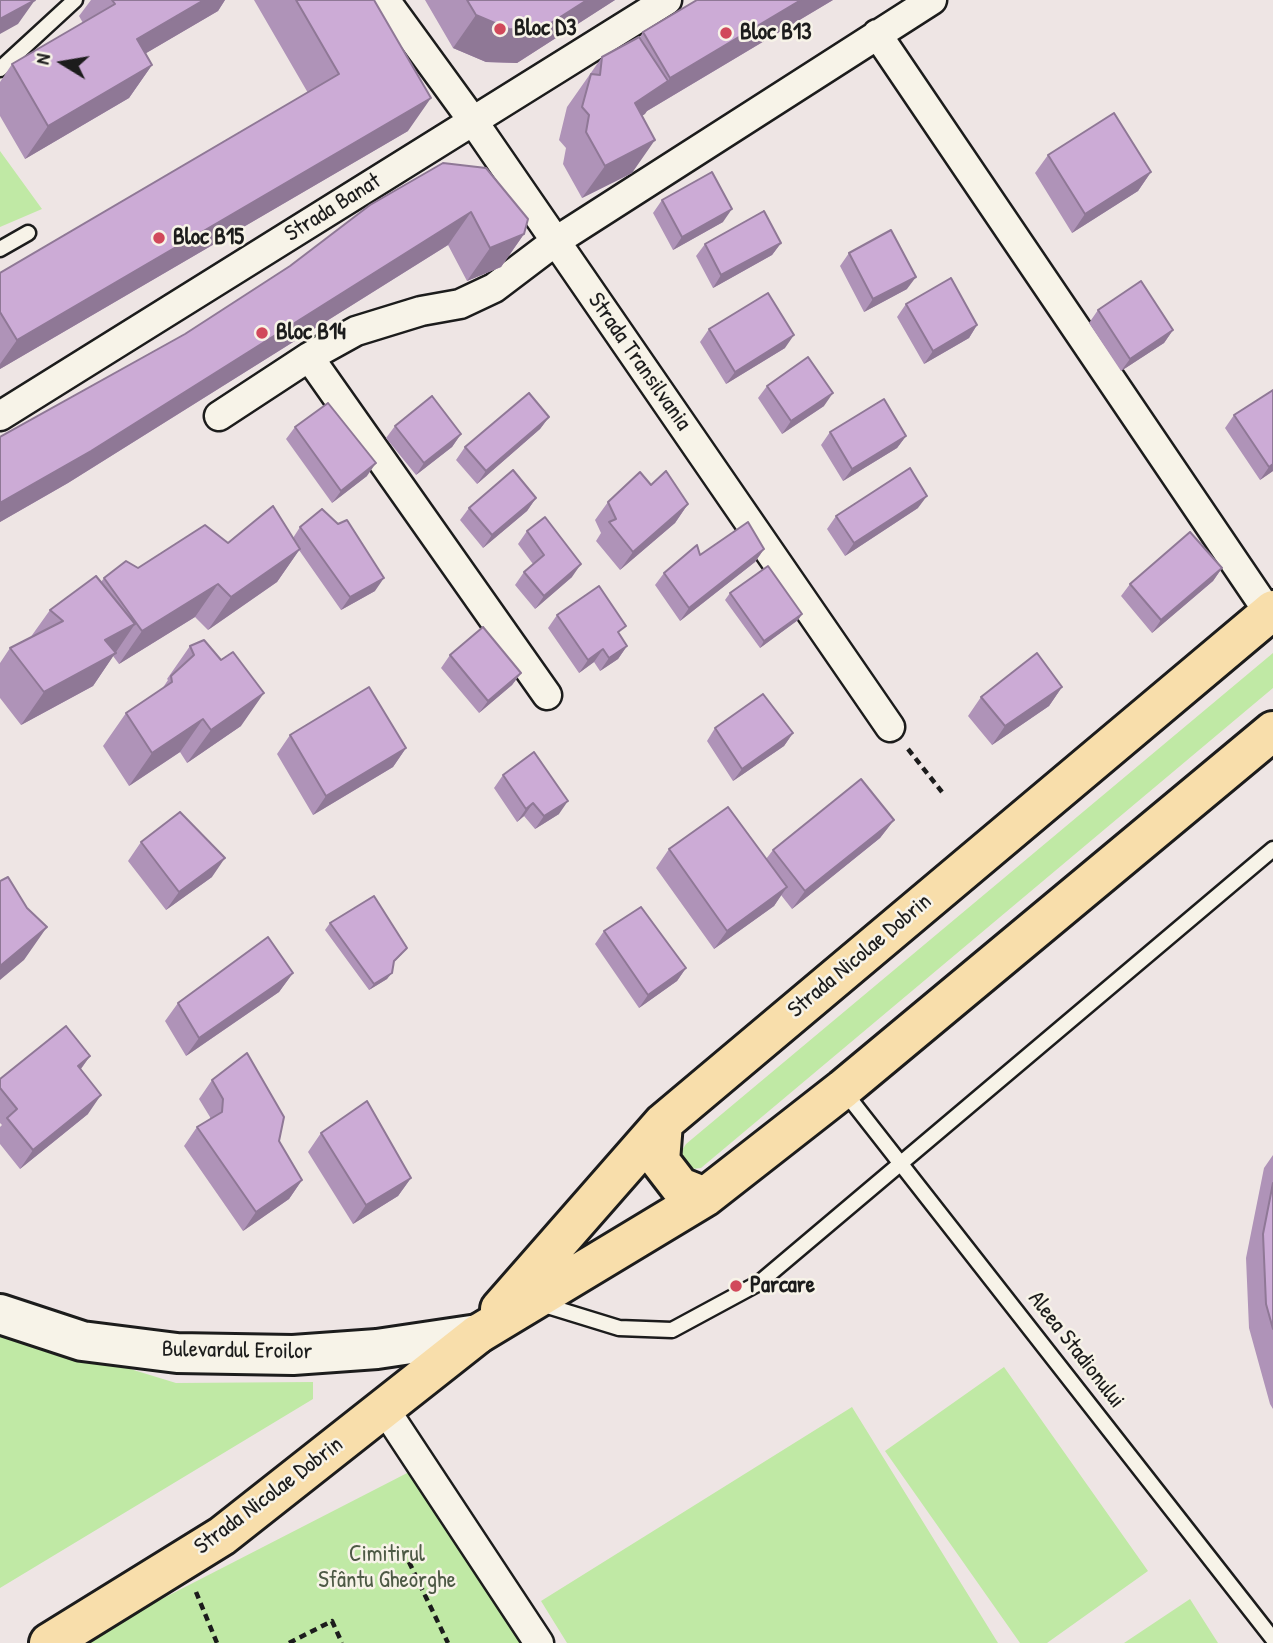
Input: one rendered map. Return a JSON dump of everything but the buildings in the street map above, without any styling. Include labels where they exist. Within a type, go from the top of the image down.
[{"type":"main road","name":"Strada Nicolae Dobrin","points":[[478,1334],[663,1122],[1271,612]]},
{"type":"main road","name":"Strada Nicolae Dobrin","points":[[49,1643],[222,1536],[478,1334],[705,1197],[843,1089],[1273,731]]},
{"type":"main road","points":[[663,1122],[660,1161],[680,1187],[705,1197]]},
{"type":"street","name":"Strada Transilvania","points":[[385,0],[473,121],[890,727]]},
{"type":"street","name":"Strada Banat","points":[[0,415],[667,0]]},
{"type":"street","points":[[219,416],[309,357],[356,331],[421,311],[460,304],[494,288],[556,241],[932,0]]},
{"type":"street","points":[[877,34],[1271,612]]},
{"type":"street","points":[[309,357],[547,695]]},
{"type":"street","name":"Bulevardul Eroilor","points":[[0,1314],[82,1341],[177,1353],[307,1354],[377,1349],[478,1334]]},
{"type":"street","points":[[384,1408],[539,1643]]},
{"type":"lane","points":[[0,69],[75,0]]},
{"type":"lane","points":[[0,249],[27,233]]},
{"type":"lane","points":[[533,1301],[620,1328],[672,1330],[759,1283],[1273,849]]},
{"type":"lane","name":"Aleea Stadionului","points":[[843,1089],[1273,1639]]},
{"type":"path","points":[[890,727],[942,792]]},
{"type":"path","points":[[184,1560],[217,1643]]},
{"type":"path","points":[[409,1562],[448,1643]]},
{"type":"path","points":[[289,1643],[332,1621],[342,1643]]},
{"type":"green space","points":[[0,151],[42,209],[0,227]]},
{"type":"green space","points":[[1273,653],[1273,688],[701,1168],[692,1169],[683,1164],[681,1152],[686,1144]]},
{"type":"green space","points":[[0,1329],[176,1383],[313,1382],[313,1399],[0,1588]]},
{"type":"green space","points":[[1004,1367],[1148,1571],[1047,1643],[1020,1643],[885,1451]]},
{"type":"green space","points":[[852,1407],[998,1643],[567,1643],[541,1601]]},
{"type":"green space","name":"Cimitirul Sfântu Gheorghe","points":[[413,1470],[530,1643],[76,1643]]},
{"type":"green space","points":[[1190,1599],[1218,1643],[1124,1643]]},
{"type":"place","name":"Bloc D3","points":[[500,29]]},
{"type":"place","name":"Bloc B13","points":[[726,33]]},
{"type":"place","name":"Bloc B15","points":[[159,238]]},
{"type":"place","name":"Bloc B14","points":[[262,333]]},
{"type":"place","name":"Parcare","points":[[736,1286]]}]
